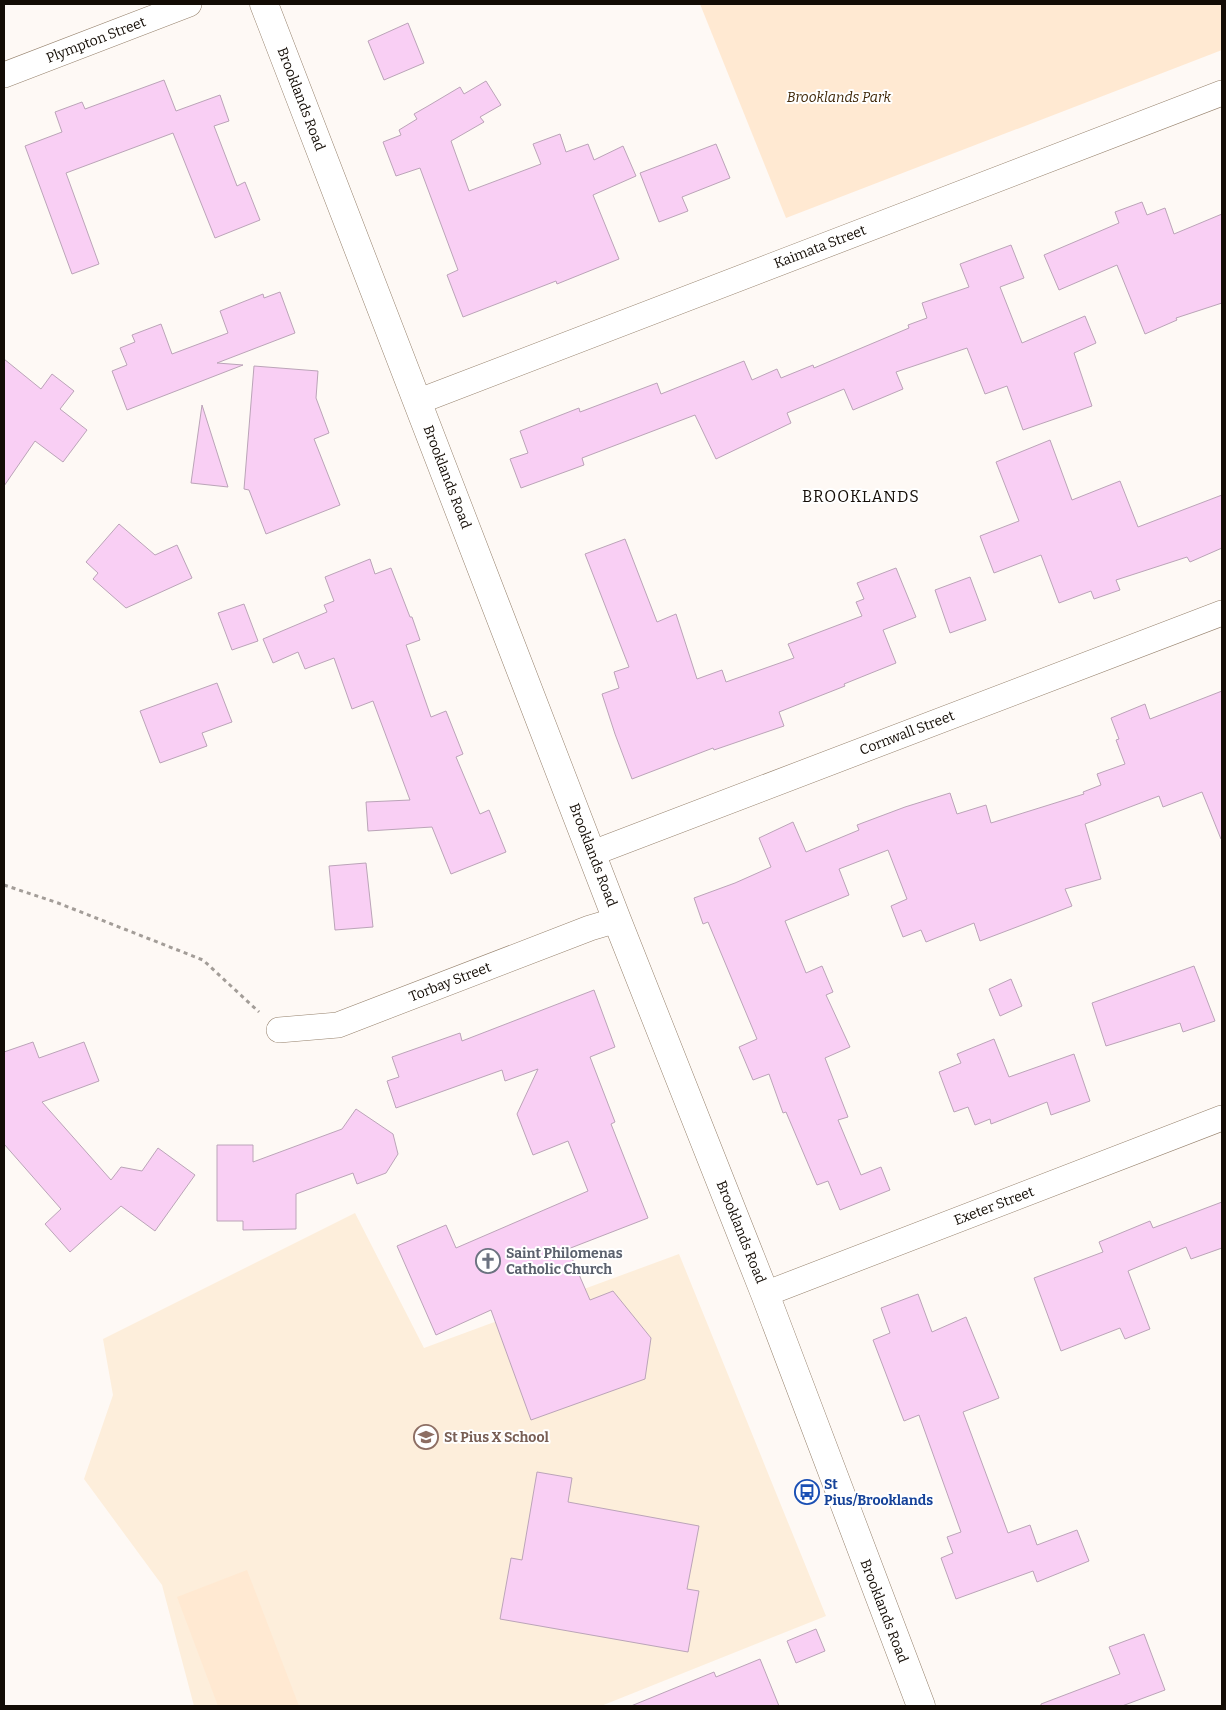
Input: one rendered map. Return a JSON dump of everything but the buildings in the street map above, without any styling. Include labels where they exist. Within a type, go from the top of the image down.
[{"type":"street","name":"Plympton Street","points":[[4,75],[188,4]]},
{"type":"street","name":"Brooklands Road","points":[[264,4],[593,853],[617,920],[765,1294],[921,1706]]},
{"type":"street","name":"Kaimata Street","points":[[418,402],[1222,93]]},
{"type":"street","name":"Cornwall Street","points":[[593,853],[1222,613]]},
{"type":"street","name":"Torbay Street","points":[[279,1030],[338,1024],[590,928],[617,920]]},
{"type":"street","name":"Exeter Street","points":[[765,1294],[1222,1118]]},
{"type":"path","points":[[4,885],[58,903],[203,960],[279,1030]]},
{"type":"shaded area","name":"St Pius X School","points":[[355,1213],[424,1348],[679,1254],[826,1616],[601,1706],[194,1706],[162,1585],[84,1479],[113,1395],[103,1339]]},
{"type":"green space","name":"Brooklands Park","points":[[700,4],[1222,4],[1222,50],[786,218]]},
{"type":"green space","points":[[247,1570],[299,1706],[218,1706],[177,1597]]},
{"type":"place","name":"Saint Philomenas Catholic Church","points":[[488,1261]]},
{"type":"place","name":"St Pius X School","points":[[426,1437]]},
{"type":"place","name":"St Pius/Brooklands","points":[[807,1492]]},
{"type":"district","name":"BROOKLANDS","points":[[861,496]]}]
